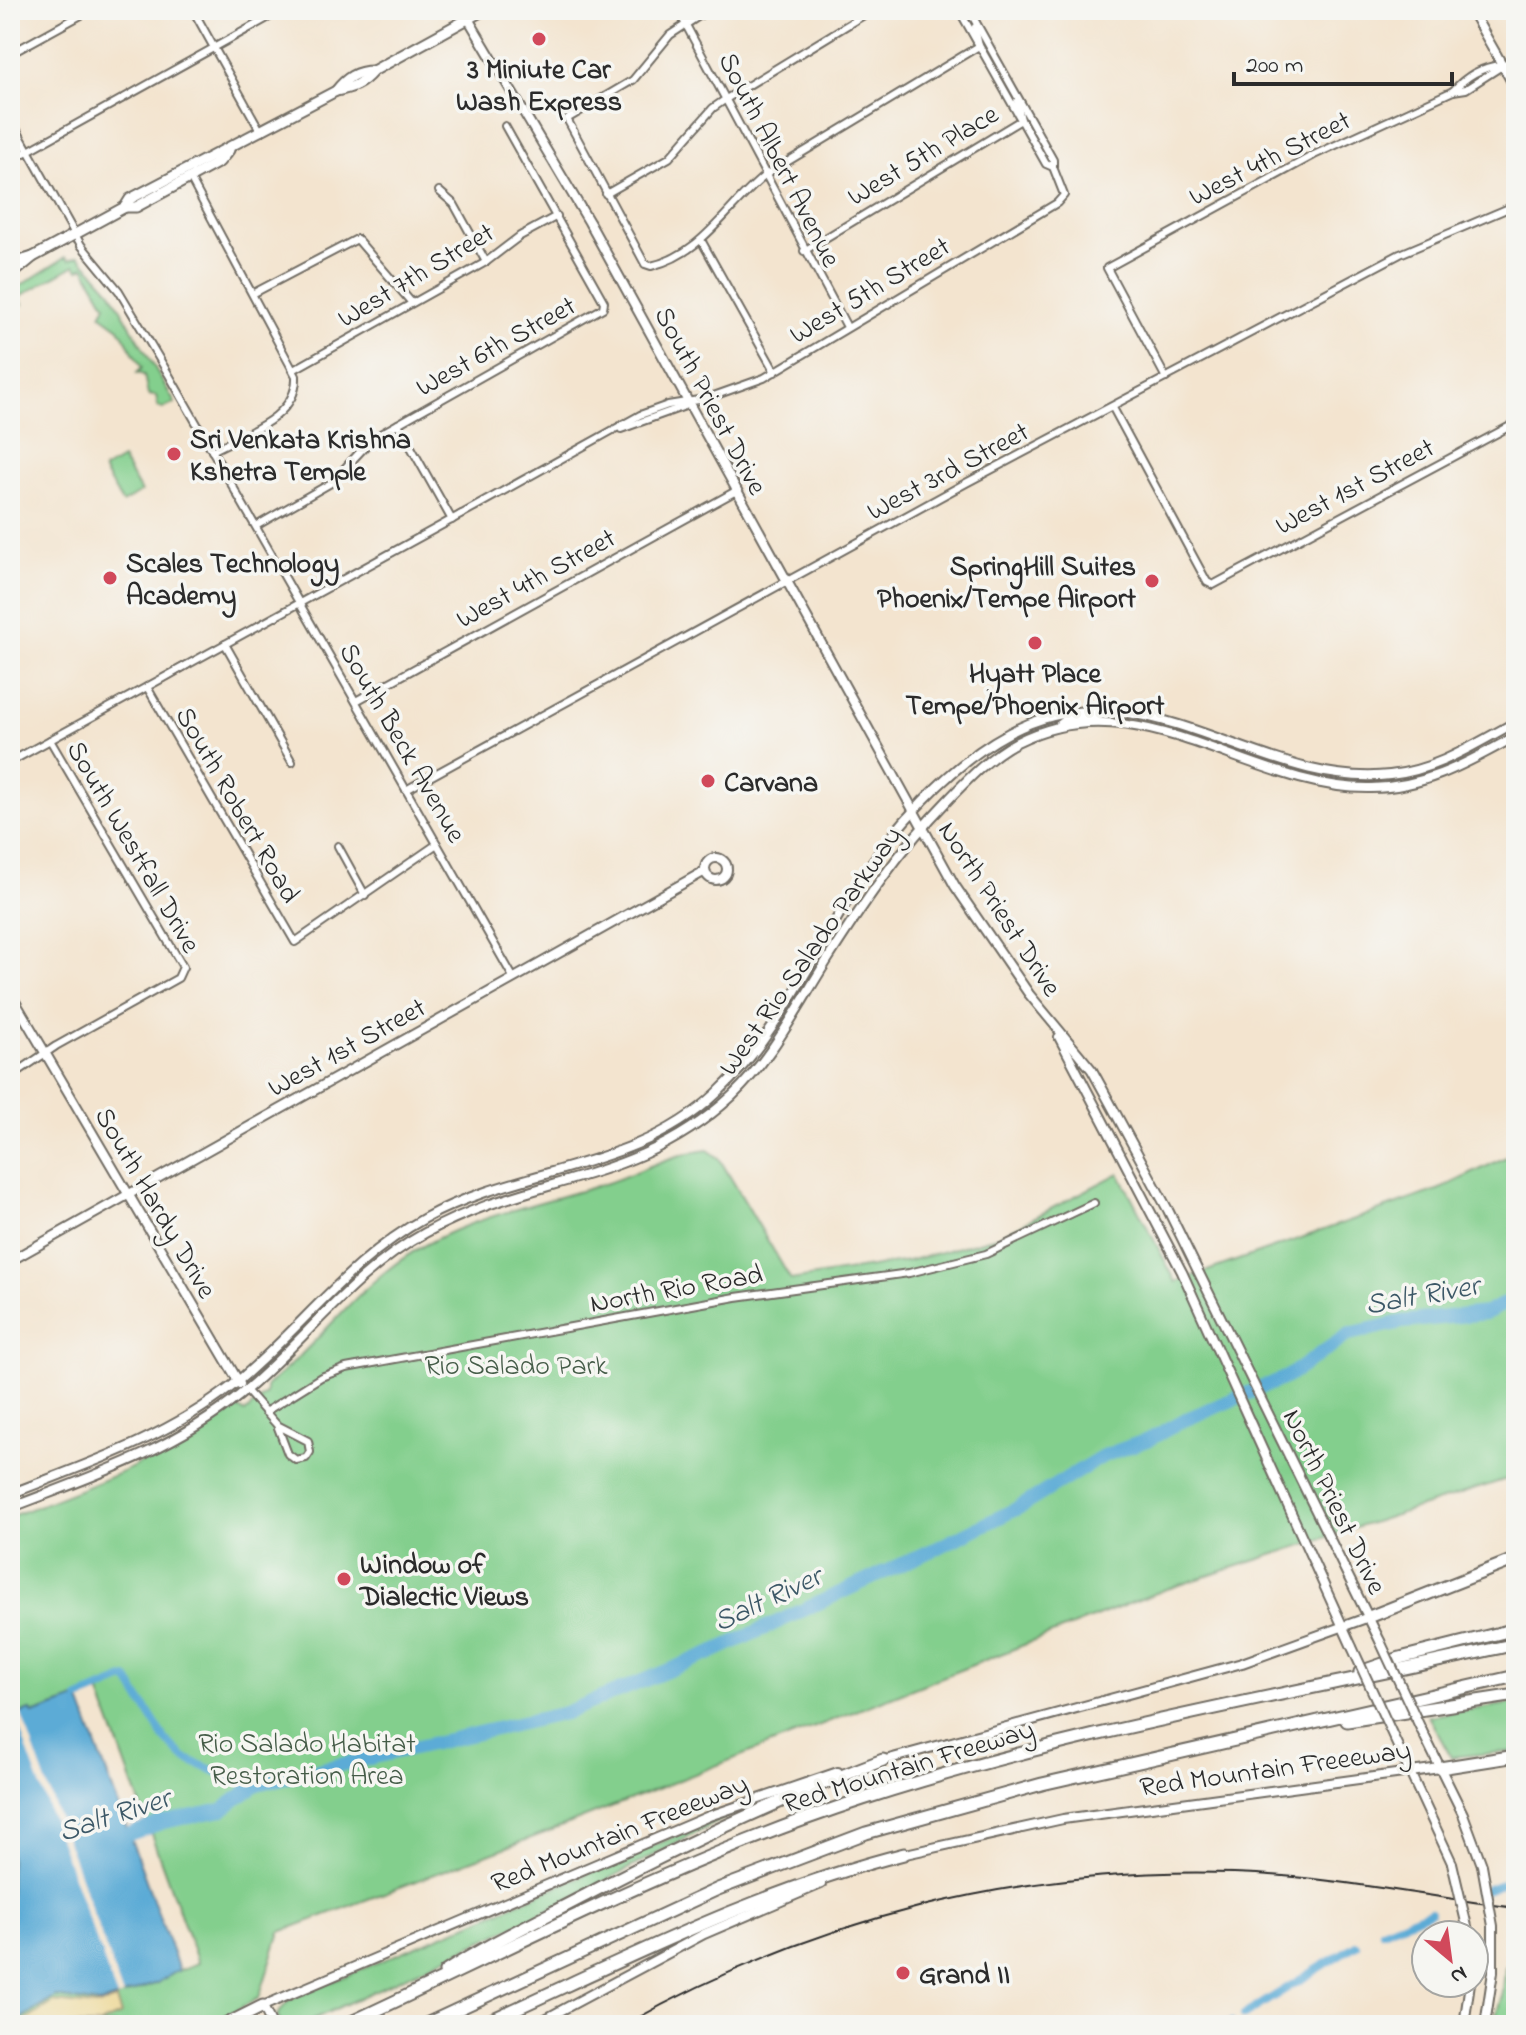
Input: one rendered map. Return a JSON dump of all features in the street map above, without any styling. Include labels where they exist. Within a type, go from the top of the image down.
[{"type":"highway","points":[[1369,1617],[1516,1559]]},
{"type":"highway","points":[[1322,1686],[1400,1658],[1516,1629]]},
{"type":"highway","name":"Red Mountain Freeway","points":[[345,2025],[701,1860],[863,1799],[991,1762],[1516,1644]]},
{"type":"highway","name":"Red Mountain Freeway","points":[[424,2025],[718,1889],[866,1833],[991,1796],[1516,1676]]},
{"type":"highway","points":[[1287,1729],[1516,1695]]},
{"type":"highway","points":[[1440,1768],[1516,1756]]},
{"type":"highway","points":[[414,1993],[482,1948],[662,1854],[773,1803],[883,1760]]},
{"type":"highway","points":[[480,2025],[741,1908],[842,1871],[904,1854]]},
{"type":"highway","points":[[225,2025],[263,2006]]},
{"type":"main road","points":[[10,276],[33,257],[125,207],[136,207],[190,178],[219,162],[229,150],[336,91],[365,81],[373,71],[465,14],[484,10]]},
{"type":"main road","points":[[1471,10],[1516,89]]},
{"type":"main road","name":"South Priest Drive","points":[[465,14],[589,222],[914,814]]},
{"type":"main road","points":[[125,207],[130,199],[214,152],[229,150]]},
{"type":"main road","points":[[10,264],[33,257]]},
{"type":"main road","name":"West Rio Salado Parkway","points":[[10,1494],[143,1442],[187,1417],[238,1381],[379,1247],[429,1216],[492,1190],[629,1150],[668,1131],[709,1100],[760,1044],[857,885],[914,814],[968,761],[1016,729],[1044,718],[1077,711],[1120,711],[1162,720],[1305,765],[1354,776],[1392,775],[1433,766],[1516,722]]},
{"type":"main road","points":[[1056,727],[1069,718],[1120,711]]},
{"type":"main road","name":"West Rio Salado Parkway","points":[[10,1508],[152,1451],[188,1431],[246,1390],[378,1264],[426,1232],[495,1202],[632,1162],[675,1140],[719,1107],[764,1059],[869,893],[922,828],[998,754],[1056,727],[1090,722],[1126,723],[1352,787],[1397,786],[1428,779],[1516,736]]},
{"type":"main road","points":[[1260,763],[1270,761],[1294,767],[1305,765]]},
{"type":"main road","points":[[1352,787],[1354,776]]},
{"type":"main road","name":"North Priest Drive","points":[[914,814],[974,918],[1053,1025],[1092,1070],[1196,1268],[1369,1617],[1482,1865],[1493,1926],[1493,1972],[1485,2025]]},
{"type":"main road","name":"West 1st Street","points":[[10,1261],[705,871]]},
{"type":"main road","name":"South Hardy Drive","points":[[10,993],[127,1195],[246,1390]]},
{"type":"main road","name":"North Priest Drive","points":[[1053,1025],[1182,1272],[1452,1863],[1465,1919]]},
{"type":"main road","points":[[492,1190],[495,1202]]},
{"type":"main road","name":"Red Mountain Freeeway","points":[[263,2006],[709,1816],[784,1789],[1242,1663],[1369,1617]]},
{"type":"main road","name":"Red Mountain Freeeway","points":[[534,2025],[722,1925],[904,1854],[1063,1819],[1440,1768]]},
{"type":"main road","points":[[1464,2025],[1468,1999]]},
{"type":"main road","points":[[263,2006],[272,2024]]},
{"type":"street","points":[[10,54],[90,10]]},
{"type":"street","points":[[193,10],[261,132]]},
{"type":"street","points":[[10,161],[282,10]]},
{"type":"street","name":"South Albert Avenue","points":[[678,10],[847,327]]},
{"type":"street","points":[[708,10],[658,48],[633,80],[567,119],[645,264],[651,266],[701,240],[767,174],[979,46]]},
{"type":"street","points":[[606,194],[669,158],[713,108],[726,99],[872,10]]},
{"type":"street","points":[[959,10],[1046,164],[1053,167],[1053,160],[969,10]]},
{"type":"street","points":[[975,21],[979,46]]},
{"type":"street","name":"West 4th Street","points":[[1166,378],[1107,268],[1314,155],[1453,91],[1466,89],[1516,57]]},
{"type":"street","points":[[1015,93],[1021,120]]},
{"type":"street","name":"South Beck Avenue","points":[[10,118],[75,234],[119,291],[513,977]]},
{"type":"street","name":"West 5th Place","points":[[804,251],[1021,120]]},
{"type":"street","points":[[505,126],[557,216]]},
{"type":"street","name":"West 5th Street","points":[[10,762],[614,431],[673,413],[688,404],[743,387],[775,372],[1057,203],[1064,195],[1053,167]]},
{"type":"street","points":[[190,178],[295,369],[294,398],[283,411],[212,451]]},
{"type":"street","points":[[439,191],[454,204],[486,262]]},
{"type":"street","name":"West 3rd Street","points":[[406,790],[785,581],[1400,254],[1516,205]]},
{"type":"street","name":"West 7th Street","points":[[295,369],[486,262],[520,236],[557,216]]},
{"type":"street","name":"West 6th Street","points":[[256,526],[331,483],[373,438],[600,312],[604,302],[557,216]]},
{"type":"street","points":[[254,293],[357,239],[411,302]]},
{"type":"street","points":[[701,240],[775,372]]},
{"type":"street","name":"West 1st Street","points":[[1113,408],[1205,579],[1213,585],[1516,423]]},
{"type":"street","points":[[398,424],[452,520]]},
{"type":"street","name":"West 4th Street","points":[[356,701],[736,491]]},
{"type":"street","points":[[225,644],[292,762]]},
{"type":"street","name":"South Robert Road","points":[[147,687],[295,942],[365,895]]},
{"type":"street","name":"South Westfall Drive","points":[[46,1055],[178,978],[183,967],[50,740]]},
{"type":"street","points":[[338,846],[365,895],[437,844]]},
{"type":"street","points":[[10,1077],[46,1055]]},
{"type":"street","name":"North Rio Road","points":[[265,1412],[321,1377],[346,1368],[736,1297],[896,1275],[967,1259],[1015,1242],[1094,1203]]},
{"type":"street","name":"South Hardy Drive","points":[[246,1390],[277,1425],[287,1445]]},
{"type":"street","name":"South Hardy Drive","points":[[277,1425],[283,1425],[297,1437]]},
{"type":"street","points":[[297,1437],[310,1445],[306,1458],[293,1459],[287,1445],[297,1437]]},
{"type":"green space","points":[[79,256],[110,290],[175,403],[163,409],[158,407],[156,396],[148,395],[144,375],[137,373],[142,368],[119,328],[101,315],[106,305],[84,267],[78,270],[75,265],[19,297],[23,304],[14,309],[10,288],[15,289],[66,257],[69,260]]},
{"type":"green space","points":[[122,459],[141,492],[122,503],[103,470]]},
{"type":"green space","name":"Rio Salado Habitat Restoration Area","points":[[708,1150],[719,1158],[791,1280],[908,1261],[997,1237],[1119,1173],[1176,1282],[1440,1189],[1516,1152],[1516,1476],[1164,1590],[547,1832],[280,1932],[259,1998],[208,2025],[12,2025],[56,1997],[99,2004],[157,1983],[164,1976],[198,1963],[99,1691],[33,1714],[30,1710],[10,1717],[10,1522],[14,1515],[157,1455],[238,1408],[245,1413],[266,1394],[266,1386],[358,1296],[390,1268],[439,1237],[492,1216],[604,1184],[667,1159]]},
{"type":"green space","points":[[1516,1703],[1516,1751],[1451,1757],[1428,1716]]},
{"type":"green space","points":[[752,1804],[557,1906],[301,2025],[282,2025],[277,2015],[289,2000]]},
{"type":"green space","points":[[1516,1956],[1516,2025],[1493,2025],[1503,1992],[1505,1967]]},
{"type":"sand","points":[[116,2000],[121,2015],[98,2025],[19,2025],[54,2002],[96,2006]]},
{"type":"water","points":[[79,1698],[179,1970],[157,1983],[99,2004],[56,1997],[10,2025],[10,1717],[31,1710],[33,1714]]},
{"type":"pier","points":[[21,1713],[123,1996],[117,1998],[15,1716]]},
{"type":"waterway","name":"Salt River","points":[[112,1840],[164,1822],[222,1810],[257,1784],[565,1713],[713,1652],[941,1546],[1020,1507],[1103,1456],[1150,1439],[1184,1420],[1287,1377],[1349,1334],[1402,1322],[1486,1313],[1516,1298]]},
{"type":"waterway","points":[[79,1698],[127,1678],[165,1739],[184,1758],[250,1786]]},
{"type":"waterway","points":[[1478,1893],[1516,1878]]},
{"type":"waterway","points":[[1382,1931],[1430,1912]]},
{"type":"waterway","points":[[1244,2015],[1356,1945]]},
{"type":"waterway","points":[[1225,2025],[1231,2022]]},
{"type":"railway","points":[[625,2025],[696,1988],[768,1956],[843,1929],[919,1907],[996,1890],[1075,1879],[1154,1873],[1270,1875],[1516,1908]]},
{"type":"place","name":"3 Miniute Car Wash Express","points":[[539,39]]},
{"type":"place","name":"Sri Venkata Krishna Kshetra Temple","points":[[174,454]]},
{"type":"place","name":"Scales Technology Academy","points":[[110,578]]},
{"type":"place","name":"SpringHill Suites Phoenix/Tempe Airport","points":[[1152,581]]},
{"type":"place","name":"Hyatt Place Tempe/Phoenix Airport","points":[[1035,643]]},
{"type":"place","name":"Carvana","points":[[708,781]]},
{"type":"place","name":"Window of Dialectic Views","points":[[344,1579]]},
{"type":"place","name":"Grand II","points":[[903,1973]]},
{"type":"park label","name":"Rio Salado Park","points":[[516,1364]]}]
